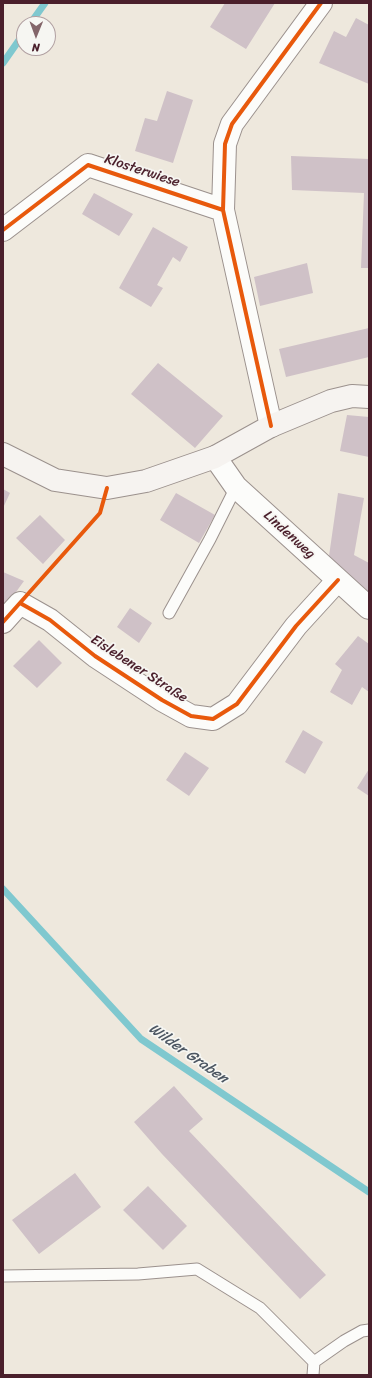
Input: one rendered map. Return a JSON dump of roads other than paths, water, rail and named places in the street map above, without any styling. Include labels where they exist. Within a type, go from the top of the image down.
[{"type":"main road","points":[[3,454],[55,480],[107,488],[146,481],[215,457],[270,426],[332,401],[352,396],[369,397]]},
{"type":"street","points":[[270,426],[223,210],[225,144],[232,124],[321,3]]},
{"type":"street","name":"Klosterwiese","points":[[3,230],[88,165],[223,210]]},
{"type":"street","name":"Lindenweg","points":[[215,457],[236,487],[369,608]]},
{"type":"street","name":"Eislebener Straße","points":[[3,622],[20,603],[50,620],[95,656],[162,700],[191,716],[213,719],[236,704],[296,626],[338,580]]},
{"type":"lane","points":[[168,613],[210,538],[236,487]]},
{"type":"lane","points":[[3,1276],[138,1274],[197,1270],[260,1308],[314,1362],[313,1375]]},
{"type":"lane","points":[[314,1362],[344,1341],[362,1331],[369,1330]]},
{"type":"waterway","name":"Wilder Graben","points":[[36,16],[45,3]]},
{"type":"waterway","name":"Wilder Graben","points":[[3,63],[16,44]]},
{"type":"waterway","name":"Wilder Graben","points":[[3,889],[141,1039],[369,1192]]}]
